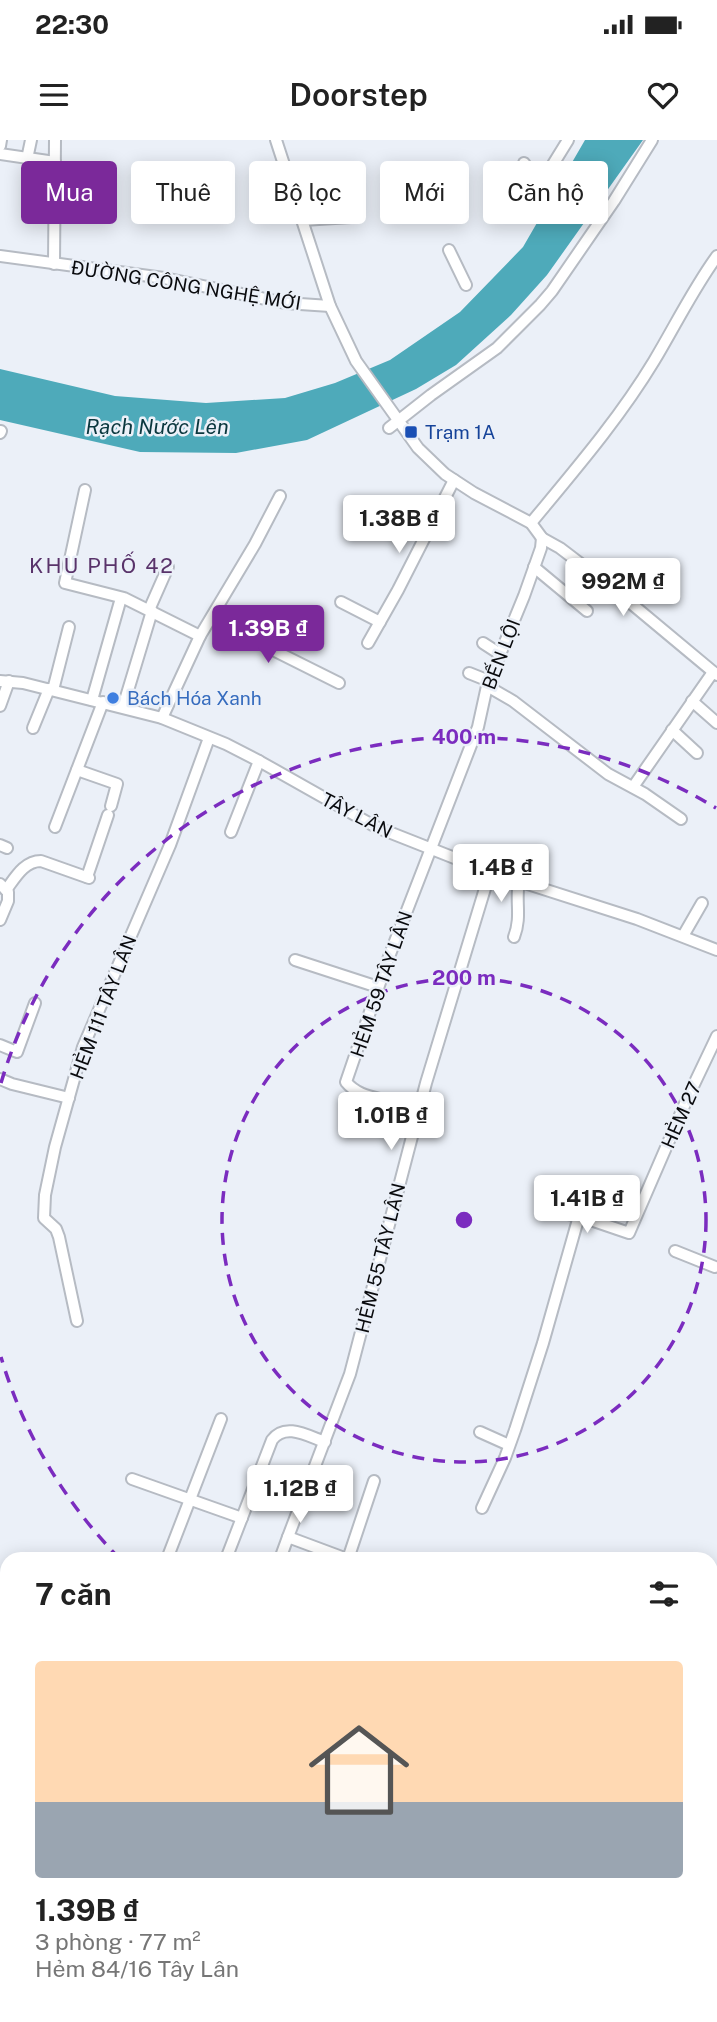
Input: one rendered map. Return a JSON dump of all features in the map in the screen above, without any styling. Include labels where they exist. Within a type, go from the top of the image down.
[{"type":"street","points":[[0,146],[1,140]]},
{"type":"street","points":[[27,159],[31,140]]},
{"type":"street","points":[[55,140],[55,161]]},
{"type":"street","points":[[276,140],[283,161]]},
{"type":"street","points":[[555,161],[568,140]]},
{"type":"street","points":[[389,428],[497,348],[540,305],[614,201],[652,140]]},
{"type":"street","points":[[0,154],[46,161]]},
{"type":"street","points":[[54,224],[54,264]]},
{"type":"street","points":[[304,224],[330,306],[360,367],[418,448],[454,480],[531,523],[542,538],[560,548],[615,590],[715,673],[692,701],[633,787]]},
{"type":"street","points":[[449,250],[466,285]]},
{"type":"street","name":"ĐƯỜNG CÔNG NGHỆ MỚI","points":[[0,256],[164,278],[285,303],[330,306]]},
{"type":"street","points":[[531,523],[598,442],[653,363],[696,285],[717,256]]},
{"type":"street","points":[[368,643],[454,480]]},
{"type":"street","points":[[85,490],[65,583],[121,598],[200,636]]},
{"type":"street","points":[[162,718],[200,636],[281,496]]},
{"type":"street","name":"BẾN LỘI","points":[[430,849],[478,727],[488,683],[534,568],[542,538]]},
{"type":"street","points":[[123,707],[151,611],[169,567]]},
{"type":"street","points":[[534,568],[587,611]]},
{"type":"street","points":[[55,827],[77,770],[98,701],[121,598]]},
{"type":"street","points":[[341,601],[380,622]]},
{"type":"street","points":[[211,619],[339,683]]},
{"type":"street","points":[[33,729],[51,690],[69,627]]},
{"type":"street","points":[[483,643],[500,654]]},
{"type":"street","points":[[469,673],[513,701],[608,774],[681,819]]},
{"type":"street","points":[[0,706],[5,681]]},
{"type":"street","name":"TÂY LÂN","points":[[5,681],[162,718],[259,761],[376,827],[490,872],[638,919],[717,950]]},
{"type":"street","points":[[692,701],[717,723]]},
{"type":"street","points":[[673,730],[697,753]]},
{"type":"street","name":"HẺM 111 TÂY LÂN","points":[[77,1321],[59,1237],[56,1229],[44,1218],[48,1183],[83,1047],[170,845],[209,738]]},
{"type":"street","points":[[231,832],[259,761]]},
{"type":"street","points":[[0,920],[8,901],[8,892],[3,887],[24,866],[33,861],[41,861],[88,877],[117,784],[77,770]]},
{"type":"street","name":"HẺM 59 TÂY LÂN","points":[[380,1099],[352,1090],[346,1082],[430,849]]},
{"type":"street","name":"HẺM 55 TÂY LÂN","points":[[283,1552],[351,1374],[426,1083],[490,872]]},
{"type":"street","points":[[514,937],[518,925],[516,897],[519,881]]},
{"type":"street","points":[[683,936],[702,903]]},
{"type":"street","points":[[295,961],[379,986]]},
{"type":"street","points":[[0,1045],[17,1052],[35,1003]]},
{"type":"street","name":"HẺM 27","points":[[579,1216],[629,1233],[717,1036]]},
{"type":"street","points":[[0,1079],[69,1098]]},
{"type":"street","points":[[482,1508],[509,1445],[543,1343],[579,1216],[552,1211]]},
{"type":"street","points":[[675,1251],[715,1267]]},
{"type":"street","points":[[170,1552],[221,1419]]},
{"type":"street","points":[[229,1552],[276,1434],[291,1430],[325,1442]]},
{"type":"street","points":[[480,1432],[509,1445]]},
{"type":"street","points":[[132,1479],[242,1518]]},
{"type":"street","points":[[349,1552],[374,1481]]},
{"type":"street","points":[[288,1537],[328,1552]]},
{"type":"water","name":"Rạch Nước Lên","points":[[585,140],[643,140],[608,189],[608,161],[573,161]]},
{"type":"water","name":"Rạch Nước Lên","points":[[536,224],[583,224],[547,275],[511,315],[456,365],[416,389],[307,440],[236,453],[140,452],[0,420],[0,369],[115,396],[206,403],[285,398],[335,383],[390,360],[460,312],[523,247]]},
{"type":"place","name":"Trạm 1A","points":[[411,432]]},
{"type":"place","name":"Bách Hóa Xanh","points":[[113,698]]},
{"type":"district","name":"KHU PHỐ 42","points":[[102,565]]}]
